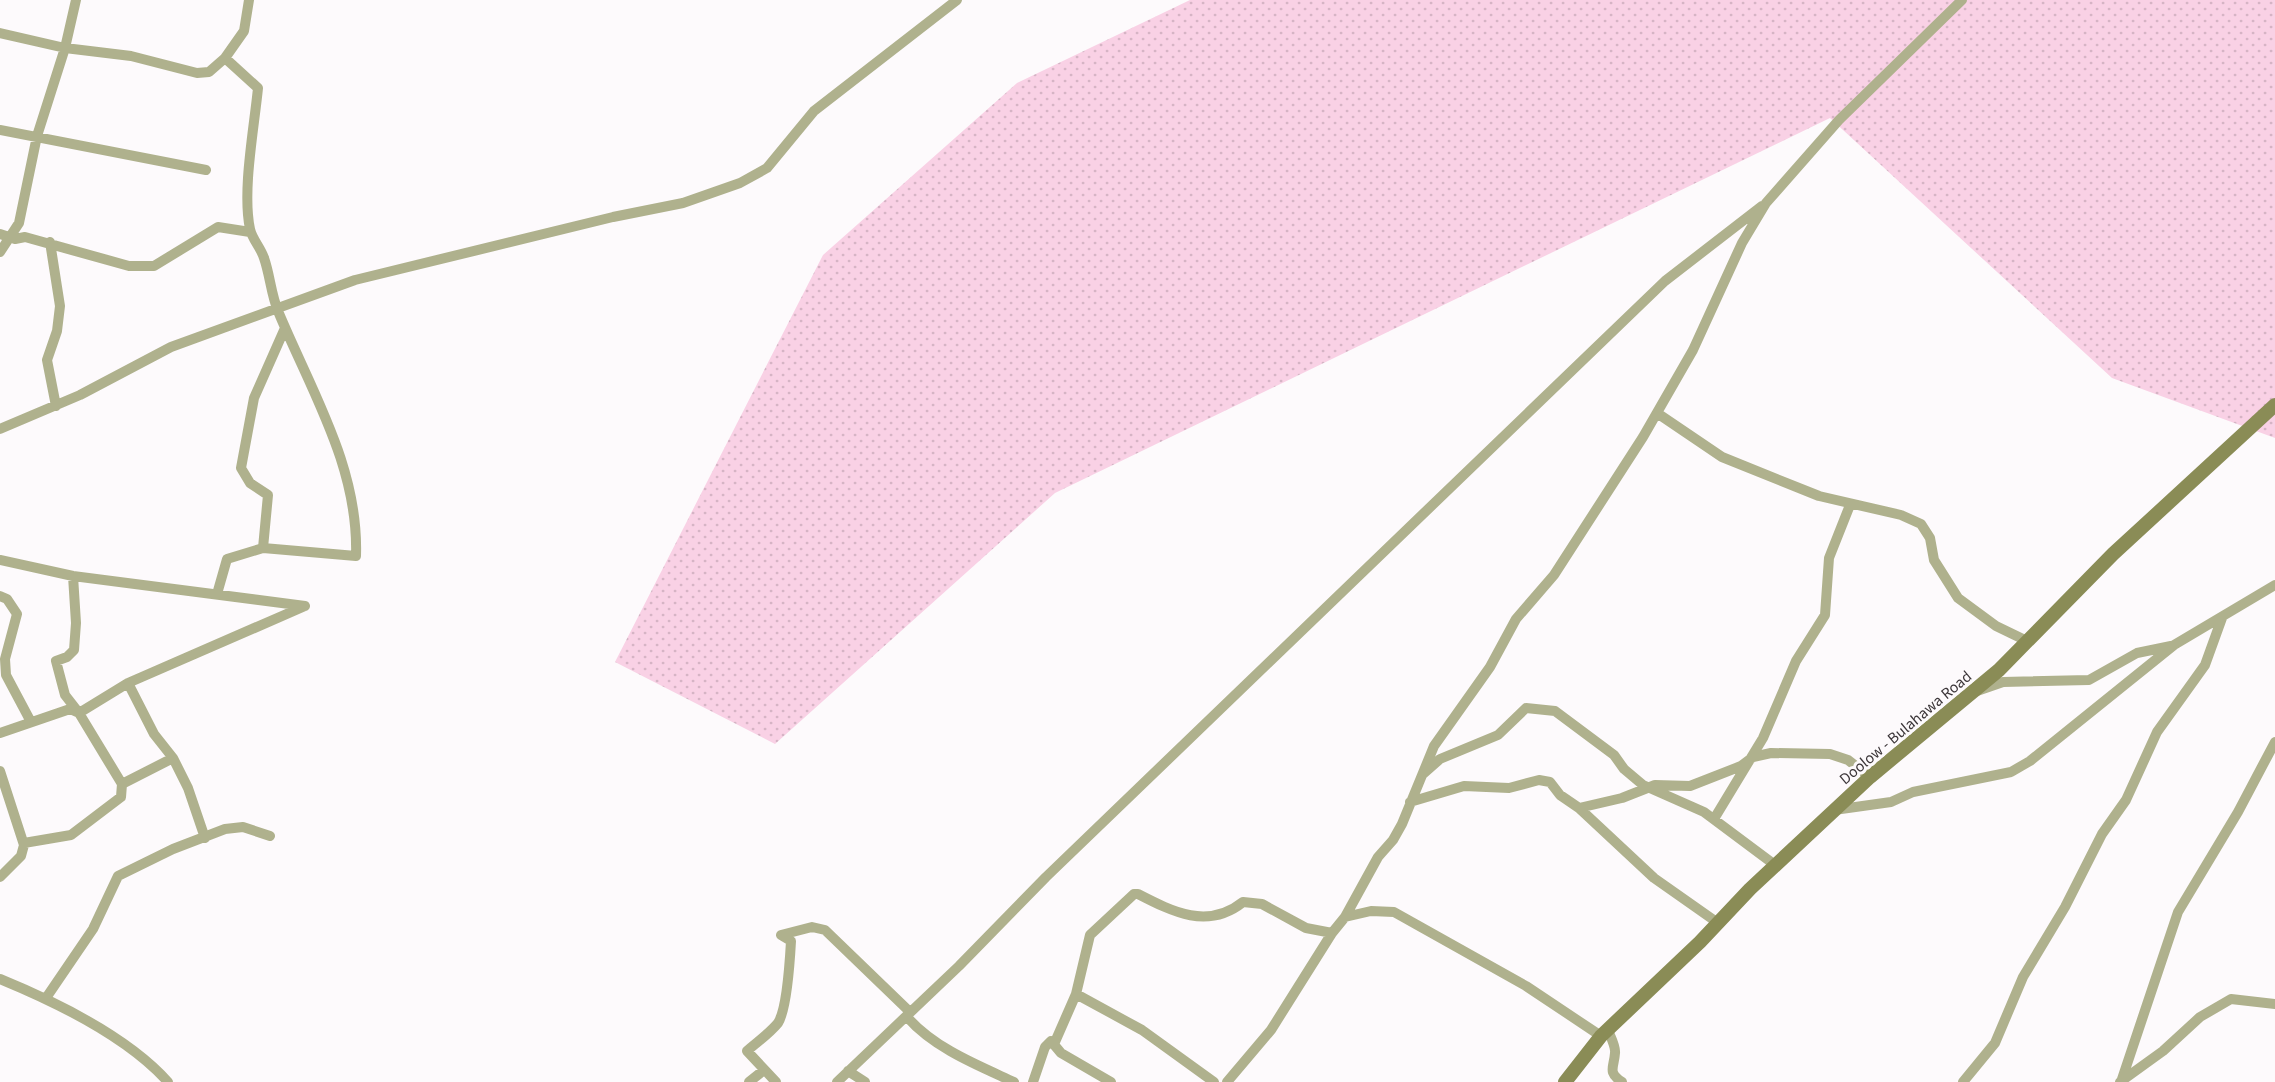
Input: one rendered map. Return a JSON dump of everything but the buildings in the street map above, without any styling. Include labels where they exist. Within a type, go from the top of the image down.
[{"type":"main road","name":"Doolow - Bulahawa Road","points":[[1565,1082],[1604,1033],[1775,865],[1870,777],[1999,669],[2113,554],[2275,405]]},
{"type":"street","points":[[0,252],[4,235],[19,224],[37,136],[65,48],[76,0]]},
{"type":"street","points":[[0,33],[65,48],[131,56],[197,73],[209,72],[225,58],[244,31],[249,0]]},
{"type":"street","points":[[0,429],[56,406],[171,346],[355,280],[612,217],[682,203],[714,194],[740,183],[766,168],[814,111],[957,0]]},
{"type":"street","points":[[1227,1082],[1271,1030],[1332,933],[1345,917],[1378,857],[1393,840],[1434,746],[1490,667],[1516,619],[1554,575],[1657,413],[1692,350],[1742,243],[1766,203],[1839,120],[1962,0]]},
{"type":"street","points":[[217,594],[227,560],[263,548],[356,556],[357,524],[330,425],[318,404],[276,308],[264,256],[250,232],[247,208],[258,88],[225,58]]},
{"type":"street","points":[[0,130],[206,170]]},
{"type":"street","points":[[837,1082],[909,1015],[1046,877],[1665,281],[1766,203]]},
{"type":"street","points":[[4,235],[50,242],[129,266],[145,267],[154,266],[218,227],[250,232]]},
{"type":"street","points":[[50,242],[60,306],[57,331],[47,360],[56,406]]},
{"type":"street","points":[[263,548],[268,495],[250,483],[241,468],[254,398],[285,328]]},
{"type":"street","points":[[1657,413],[1722,457],[1819,496],[1850,505],[1894,513],[1920,524],[1930,538],[1934,560],[1958,598],[1996,626],[2027,641]]},
{"type":"street","points":[[1714,819],[1753,757],[1785,694],[1796,661],[1825,615],[1829,558],[1850,505]]},
{"type":"street","points":[[0,561],[73,576],[305,606],[128,683],[79,713]]},
{"type":"street","points":[[24,843],[71,835],[118,801],[122,784],[79,713],[64,694],[56,661],[67,657],[74,650],[76,623],[73,576]]},
{"type":"street","points":[[1833,810],[1891,802],[1913,792],[2012,772],[2030,761],[2174,645],[2275,585]]},
{"type":"street","points":[[0,596],[7,599],[17,614],[3,676],[31,722]]},
{"type":"street","points":[[1963,1082],[1995,1042],[2023,977],[2065,907],[2102,834],[2126,800],[2157,732],[2205,665],[2222,618]]},
{"type":"street","points":[[1967,695],[2003,681],[2089,680],[2137,653],[2174,645]]},
{"type":"street","points":[[128,683],[154,734],[173,758],[188,788],[205,838]]},
{"type":"street","points":[[1420,777],[1440,759],[1498,735],[1526,708],[1543,708],[1555,711],[1570,721],[1614,755],[1624,769],[1646,786],[1714,819],[1775,865]]},
{"type":"street","points":[[0,733],[70,709],[79,713]]},
{"type":"street","points":[[2121,1082],[2178,912],[2238,812],[2275,742]]},
{"type":"street","points":[[1579,808],[1622,798],[1646,786],[1690,786],[1741,766],[1753,757],[1771,753],[1830,754],[1848,759],[1870,777]]},
{"type":"street","points":[[122,784],[173,758]]},
{"type":"street","points":[[0,771],[24,843],[21,856],[0,877]]},
{"type":"street","points":[[1410,802],[1464,786],[1509,788],[1539,780],[1550,782],[1560,795],[1579,808],[1654,878],[1718,923]]},
{"type":"street","points":[[46,998],[93,929],[118,876],[173,849],[234,827],[243,827],[270,836]]},
{"type":"street","points":[[1055,1042],[1076,994],[1090,935],[1134,894],[1168,910],[1213,918],[1229,913],[1243,902],[1262,904],[1306,928],[1332,933]]},
{"type":"street","points":[[1345,917],[1371,911],[1394,912],[1526,986],[1604,1033],[1616,1052],[1610,1066],[1613,1076],[1622,1082]]},
{"type":"street","points":[[776,1082],[747,1051],[779,1022],[786,1004],[785,986],[790,941],[781,935],[812,927],[825,930],[909,1015],[916,1027],[957,1054],[1014,1082]]},
{"type":"street","points":[[0,979],[46,998],[110,1035],[158,1071],[168,1082]]},
{"type":"street","points":[[1076,994],[1142,1030],[1214,1082]]},
{"type":"street","points":[[2121,1082],[2163,1051],[2200,1017],[2231,999],[2275,1004]]},
{"type":"street","points":[[1034,1082],[1045,1047],[1051,1041],[1055,1042]]},
{"type":"street","points":[[1055,1042],[1061,1053],[1111,1082]]},
{"type":"street","points":[[749,1082],[764,1070]]},
{"type":"street","points":[[848,1071],[866,1082]]},
{"type":"shaded area","points":[[1190,0],[2275,0],[2275,438],[2112,378],[1830,118],[1055,493],[775,744],[615,662],[823,255],[1017,83]]}]
